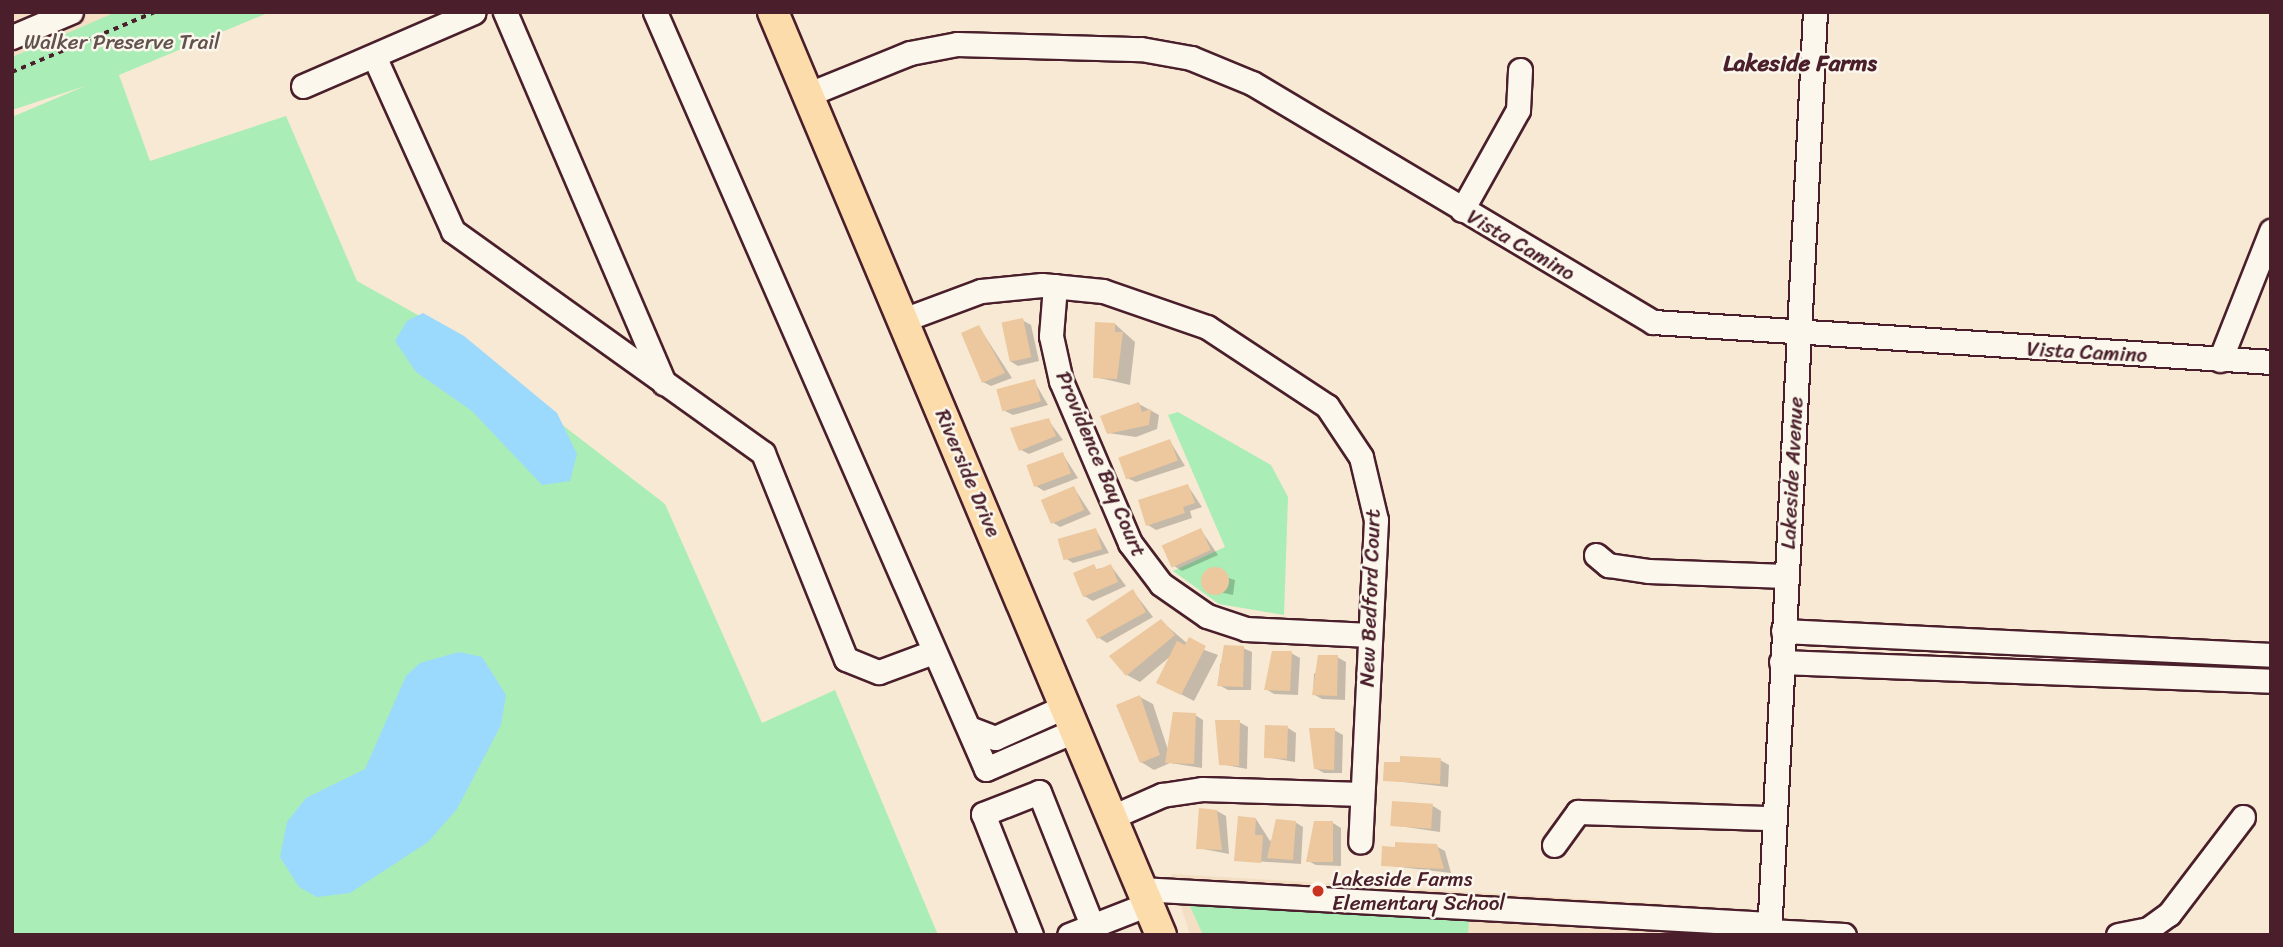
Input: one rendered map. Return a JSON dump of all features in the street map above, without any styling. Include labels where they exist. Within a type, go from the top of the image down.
[{"type":"main road","name":"Riverside Drive","points":[[773,12],[1161,935]]},
{"type":"street","points":[[12,37],[71,12]]},
{"type":"street","points":[[303,86],[474,12]]},
{"type":"street","points":[[505,12],[665,385]]},
{"type":"street","points":[[655,12],[986,769],[1029,752],[1071,718]]},
{"type":"street","name":"Lakeside Avenue","points":[[1769,930],[1815,12]]},
{"type":"street","name":"Vista Camino","points":[[808,94],[910,53],[957,44],[1141,49],[1191,58],[1252,83],[1653,322],[1799,335],[2271,362]]},
{"type":"street","points":[[374,56],[453,231],[762,453],[846,659],[878,672],[933,652]]},
{"type":"street","points":[[1462,210],[1518,110],[1520,70]]},
{"type":"street","points":[[2220,360],[2271,231]]},
{"type":"street","name":"New Bedford Court","points":[[903,320],[981,291],[1055,286],[1130,297],[1182,315],[1327,407],[1361,457],[1373,499],[1360,842]]},
{"type":"street","name":"Providence Bay Court","points":[[1055,286],[1051,336],[1061,381],[1130,543],[1161,584],[1208,616],[1246,629],[1369,635]]},
{"type":"street","points":[[1596,555],[1608,565],[1648,571],[1786,576]]},
{"type":"street","points":[[1783,631],[2271,655]]},
{"type":"street","points":[[1781,662],[2271,681]]},
{"type":"street","points":[[969,728],[995,738],[1018,727],[1071,718]]},
{"type":"street","points":[[1018,727],[1029,752]]},
{"type":"street","points":[[1112,817],[1162,795],[1202,789],[1362,794]]},
{"type":"street","points":[[1031,935],[983,814],[1039,792],[1094,930]]},
{"type":"street","points":[[1554,845],[1578,812],[1774,818]]},
{"type":"street","points":[[2118,935],[2148,929],[2168,914],[2243,817]]},
{"type":"street","points":[[1069,935],[1094,930],[1144,897],[1844,935]]},
{"type":"path","points":[[12,72],[155,12]]},
{"type":"shaded area","points":[[12,12],[116,12],[12,57]]},
{"type":"shaded area","name":"Lakeside Farms Elementary School","points":[[1171,874],[1751,909],[1750,935],[1190,935]]},
{"type":"green space","name":"Walker Preserve Trail","points":[[116,12],[270,12],[119,75],[150,161],[286,116],[357,281],[425,319],[665,504],[762,723],[835,690],[938,935],[12,935],[12,117],[85,86],[12,110],[12,57]]},
{"type":"green space","points":[[1178,412],[1271,465],[1288,497],[1284,615],[1219,604],[1173,571],[1225,547],[1168,415]]},
{"type":"green space","points":[[1188,902],[1469,918],[1468,935],[1203,935]]},
{"type":"water","points":[[423,313],[464,336],[557,413],[577,454],[570,481],[542,485],[472,411],[416,372],[395,341],[407,321]]},
{"type":"water","points":[[459,652],[482,657],[506,695],[501,725],[457,809],[428,842],[350,893],[317,897],[299,887],[280,857],[287,822],[306,798],[365,769],[406,676],[420,663]]},
{"type":"building","points":[[1023,318],[1031,357],[1010,362],[1001,323]]},
{"type":"building","points":[[1095,322],[1115,323],[1115,332],[1123,332],[1117,379],[1093,378]]},
{"type":"building","points":[[979,325],[1005,373],[982,383],[961,333]]},
{"type":"building","points":[[1035,379],[1041,401],[1002,412],[996,389]]},
{"type":"building","points":[[1139,402],[1142,412],[1151,409],[1149,425],[1107,434],[1100,416]]},
{"type":"building","points":[[1049,418],[1056,436],[1019,451],[1010,428]]},
{"type":"building","points":[[1170,439],[1178,461],[1126,479],[1118,458]]},
{"type":"building","points":[[1063,452],[1071,474],[1034,487],[1026,465]]},
{"type":"building","points":[[1188,484],[1195,503],[1183,507],[1185,513],[1146,526],[1138,500]]},
{"type":"building","points":[[1074,486],[1084,510],[1051,524],[1041,500]]},
{"type":"building","points":[[1096,528],[1102,549],[1064,560],[1058,539]]},
{"type":"building","points":[[1201,528],[1211,550],[1171,567],[1162,545]]},
{"type":"building","points":[[1094,564],[1097,570],[1111,564],[1118,582],[1083,597],[1073,573]]},
{"type":"building","points":[[1215,567],[1225,571],[1229,581],[1225,591],[1215,595],[1205,591],[1201,581],[1205,571]]},
{"type":"building","points":[[1133,589],[1146,612],[1097,639],[1086,620]]},
{"type":"building","points":[[1161,619],[1175,635],[1126,676],[1109,656]]},
{"type":"building","points":[[1189,637],[1206,646],[1181,695],[1156,683],[1177,641],[1185,645]]},
{"type":"building","points":[[1224,645],[1244,646],[1243,687],[1217,686]]},
{"type":"building","points":[[1272,651],[1292,651],[1290,691],[1264,690]]},
{"type":"building","points":[[1318,655],[1338,655],[1337,696],[1312,695]]},
{"type":"building","points":[[1140,695],[1160,755],[1140,763],[1116,705]]},
{"type":"building","points":[[1173,712],[1196,713],[1194,764],[1165,763]]},
{"type":"building","points":[[1215,720],[1240,720],[1239,766],[1219,765]]},
{"type":"building","points":[[1265,725],[1288,726],[1287,759],[1264,758]]},
{"type":"building","points":[[1309,728],[1335,728],[1334,770],[1314,769]]},
{"type":"building","points":[[1400,756],[1441,758],[1440,784],[1383,781],[1384,762],[1400,762]]},
{"type":"building","points":[[1392,801],[1433,804],[1431,829],[1390,826]]},
{"type":"building","points":[[1199,808],[1217,810],[1222,850],[1196,849]]},
{"type":"building","points":[[1238,816],[1256,818],[1255,835],[1263,835],[1261,863],[1234,861]]},
{"type":"building","points":[[1276,819],[1296,821],[1293,860],[1267,858]]},
{"type":"building","points":[[1314,821],[1333,821],[1333,862],[1306,862]]},
{"type":"building","points":[[1395,842],[1437,844],[1444,869],[1381,866],[1382,846],[1395,847]]},
{"type":"place","name":"Lakeside Farms Elementary School","points":[[1318,891]]},
{"type":"district","name":"Lakeside Farms","points":[[1800,64]]}]
